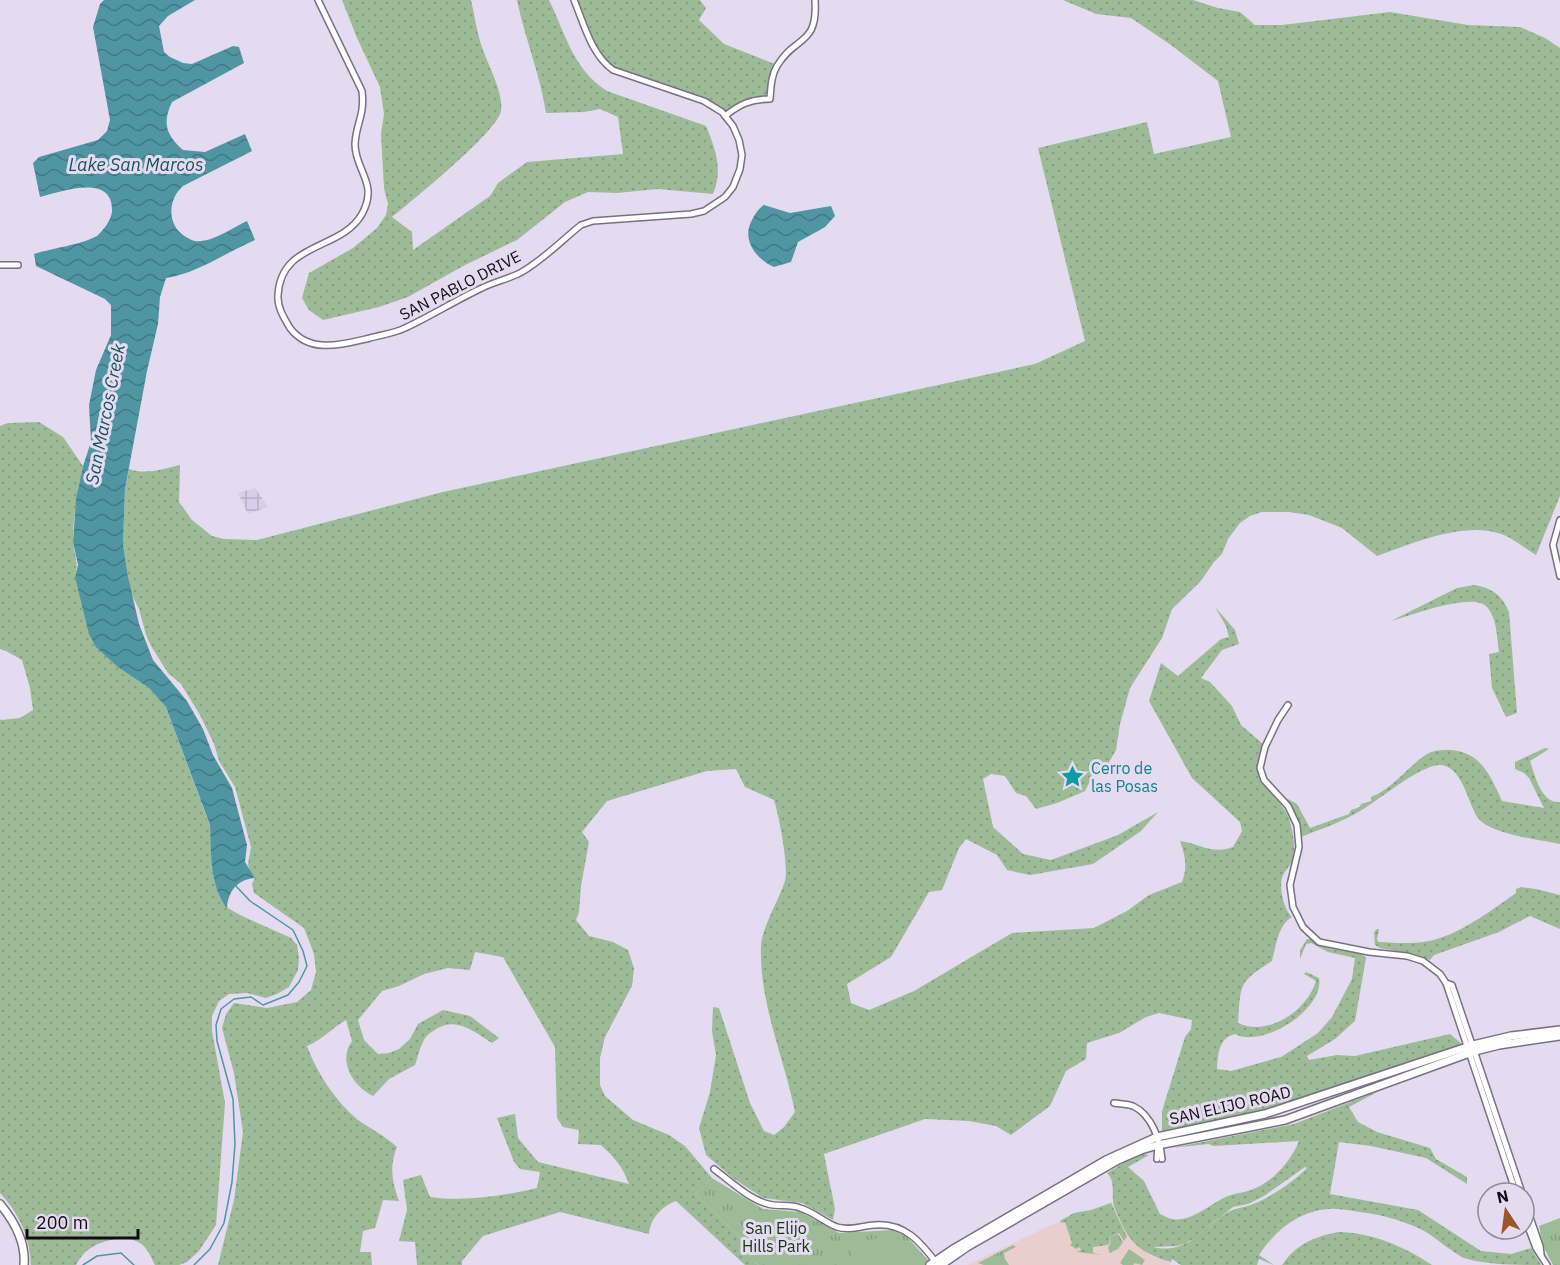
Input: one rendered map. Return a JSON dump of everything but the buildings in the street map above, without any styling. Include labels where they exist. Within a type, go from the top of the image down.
[{"type":"main road","name":"SAN ELIJO ROAD","points":[[936,1264],[971,1238],[1106,1160],[1157,1141],[1265,1114],[1511,1036],[1560,1030]]},
{"type":"main road","name":"SAN ELIJO ROAD","points":[[1157,1141],[1285,1120],[1471,1049],[1560,1036]]},
{"type":"main road","points":[[0,1204],[12,1219],[20,1238],[24,1265]]},
{"type":"street","name":"SAN PABLO DRIVE","points":[[318,0],[362,91],[364,106],[356,134],[355,148],[366,178],[368,192],[363,212],[356,223],[347,231],[301,254],[288,266],[281,278],[278,295],[282,315],[293,332],[309,342],[322,346],[335,346],[403,330],[482,288],[519,273],[581,225],[593,221],[692,214],[715,205],[733,187],[738,176],[742,155],[733,126],[725,116],[705,101],[613,70],[606,65],[595,50],[574,0]]},
{"type":"street","points":[[725,116],[745,102],[770,99],[772,79],[777,65],[784,56],[807,38],[812,30],[816,14],[815,0]]},
{"type":"street","points":[[0,265],[18,265]]},
{"type":"street","points":[[1560,520],[1553,545],[1560,576]]},
{"type":"street","points":[[1288,705],[1265,747],[1260,768],[1264,780],[1288,806],[1297,825],[1299,847],[1290,885],[1293,908],[1303,927],[1319,942],[1369,952],[1407,956],[1423,961],[1440,974],[1446,983],[1452,985],[1512,1181]]},
{"type":"street","points":[[1471,1049],[1518,1181]]},
{"type":"street","points":[[1114,1103],[1132,1106],[1143,1113],[1153,1126],[1159,1159]]},
{"type":"street","points":[[714,1169],[761,1202],[798,1207],[838,1227],[881,1225],[903,1229],[914,1236],[936,1264]]},
{"type":"street","points":[[1536,1234],[1541,1254]]},
{"type":"street","points":[[1533,1241],[1547,1265]]},
{"type":"shaded area","points":[[255,488],[268,507],[248,514],[238,493]]},
{"type":"shaded area","points":[[1112,1202],[1120,1222],[1151,1256],[1171,1262],[1170,1265],[967,1265],[1081,1211],[1089,1211]]},
{"type":"green space","points":[[342,0],[471,0],[482,49],[500,94],[501,111],[486,134],[453,166],[392,217],[412,232],[413,250],[490,196],[498,183],[527,162],[623,154],[618,117],[600,109],[584,112],[546,113],[517,0],[549,0],[578,62],[595,82],[607,91],[706,126],[713,143],[718,168],[713,194],[658,189],[617,193],[588,192],[565,202],[517,240],[465,265],[408,297],[379,307],[323,320],[309,310],[302,298],[309,273],[353,248],[377,228],[386,215],[388,204],[384,188],[381,134],[384,114],[380,87]]},
{"type":"green space","points":[[574,0],[700,0],[706,8],[699,20],[724,44],[777,65],[770,99],[761,98],[725,116],[696,100],[627,76],[613,68],[598,54]]},
{"type":"green space","points":[[1063,0],[1193,0],[1240,12],[1255,25],[1282,25],[1390,12],[1468,25],[1520,27],[1545,38],[1560,48],[1560,496],[1536,555],[1508,537],[1489,531],[1473,530],[1440,535],[1377,556],[1342,528],[1309,515],[1262,512],[1240,523],[1228,539],[1222,554],[1200,582],[1172,609],[1162,638],[1130,688],[1120,724],[1116,750],[1108,764],[1090,781],[1085,791],[1036,809],[1026,796],[1016,793],[1005,776],[991,774],[983,779],[993,827],[1023,854],[1051,860],[1118,835],[1158,812],[1141,831],[1093,864],[1030,875],[1007,870],[997,855],[966,839],[959,848],[942,890],[929,892],[891,957],[847,984],[851,1003],[869,1010],[914,991],[1012,933],[1094,928],[1127,911],[1149,895],[1182,882],[1185,861],[1180,841],[1219,850],[1233,847],[1242,831],[1240,822],[1192,778],[1149,701],[1161,663],[1178,676],[1221,639],[1229,637],[1226,626],[1215,607],[1235,630],[1239,644],[1222,650],[1201,678],[1210,682],[1232,706],[1241,725],[1263,744],[1259,759],[1259,772],[1268,790],[1289,817],[1294,844],[1291,864],[1283,875],[1281,883],[1285,904],[1292,917],[1281,930],[1272,961],[1253,974],[1243,985],[1238,1023],[1262,1027],[1285,1018],[1304,1002],[1316,981],[1304,974],[1306,972],[1319,978],[1318,990],[1312,1002],[1289,1023],[1260,1036],[1247,1037],[1235,1034],[1225,1039],[1220,1048],[1217,1069],[1231,1071],[1281,1057],[1318,1033],[1332,1017],[1352,979],[1355,958],[1328,952],[1311,943],[1306,944],[1300,959],[1300,950],[1307,939],[1331,949],[1361,953],[1366,958],[1355,1021],[1335,1039],[1307,1056],[1309,1060],[1337,1055],[1355,1056],[1450,1034],[1462,1044],[1254,1113],[1162,1131],[1162,1111],[1185,1037],[1191,1029],[1192,1020],[1159,1013],[1146,1017],[1119,1033],[1087,1043],[1086,1059],[1066,1071],[1050,1106],[1011,1135],[996,1126],[969,1121],[925,1119],[824,1154],[835,1209],[833,1220],[802,1203],[763,1198],[733,1178],[706,1155],[699,1128],[710,1092],[716,1055],[712,1031],[713,1007],[719,1008],[750,1103],[764,1131],[774,1135],[784,1127],[795,1112],[768,1009],[761,967],[762,939],[785,881],[785,853],[774,800],[745,787],[736,769],[707,771],[607,801],[582,832],[589,842],[576,920],[589,936],[613,942],[628,950],[634,968],[632,986],[605,1037],[600,1058],[600,1085],[605,1096],[633,1120],[669,1135],[685,1146],[712,1178],[695,1194],[748,1245],[754,1262],[759,1265],[745,1265],[676,1201],[666,1206],[658,1214],[649,1234],[560,1212],[483,1236],[462,1261],[462,1265],[417,1265],[415,1242],[399,1241],[407,1210],[403,1180],[421,1175],[430,1197],[457,1199],[537,1188],[540,1172],[520,1169],[514,1162],[497,1118],[515,1114],[518,1138],[538,1162],[629,1184],[618,1163],[601,1145],[578,1144],[579,1130],[563,1127],[557,1118],[555,1047],[503,957],[475,952],[470,970],[448,968],[424,974],[382,991],[358,1020],[364,1040],[378,1054],[399,1049],[410,1039],[418,1024],[443,1010],[470,1016],[499,1038],[492,1043],[465,1027],[443,1025],[425,1038],[415,1065],[389,1079],[373,1096],[354,1080],[347,1065],[346,1057],[352,1041],[346,1020],[307,1046],[321,1076],[342,1104],[358,1120],[397,1147],[392,1174],[399,1201],[383,1200],[375,1228],[363,1231],[360,1252],[371,1252],[372,1265],[218,1265],[234,1200],[243,1132],[234,1073],[222,1028],[226,1014],[234,1003],[267,1008],[297,1002],[311,990],[316,972],[314,954],[304,928],[254,893],[252,884],[255,878],[251,875],[248,864],[251,847],[235,787],[219,761],[214,744],[200,715],[181,684],[168,673],[146,635],[139,609],[130,591],[123,544],[125,489],[129,469],[135,471],[161,470],[180,465],[179,502],[192,520],[212,536],[224,539],[257,540],[443,492],[1035,364],[1085,341],[1038,148],[1147,122],[1154,154],[1231,137],[1218,81],[1131,18],[1096,14]]},
{"type":"green space","points":[[39,422],[63,437],[83,466],[74,521],[73,540],[77,567],[75,577],[119,668],[149,688],[166,707],[210,826],[213,869],[222,900],[232,911],[291,938],[297,945],[298,970],[289,987],[266,998],[247,993],[229,994],[219,1001],[212,1016],[212,1031],[225,1103],[216,1225],[199,1251],[187,1262],[179,1265],[155,1265],[144,1246],[133,1240],[119,1239],[105,1241],[93,1247],[84,1253],[76,1265],[31,1265],[26,1235],[13,1209],[0,1193],[0,719],[20,718],[33,710],[22,660],[0,649],[0,426],[8,423]]},
{"type":"green space","points":[[1474,585],[1496,593],[1509,612],[1517,713],[1506,717],[1492,688],[1489,654],[1499,652],[1495,622],[1487,607],[1480,603],[1455,603],[1391,621],[1457,588]]},
{"type":"green space","points":[[1545,748],[1549,749],[1530,761],[1543,794],[1553,801],[1560,802],[1560,844],[1516,836],[1484,824],[1474,812],[1459,778],[1447,766],[1439,765],[1421,771],[1353,815],[1301,837],[1297,817],[1286,798],[1297,804],[1310,828],[1349,814],[1361,804],[1371,801],[1371,797],[1394,783],[1427,754],[1450,750],[1470,755],[1477,760],[1493,782],[1502,801],[1544,808],[1529,778],[1515,769],[1515,762]]},
{"type":"green space","points":[[1521,887],[1560,895],[1560,929],[1530,916],[1499,932],[1434,955],[1430,960],[1375,945],[1374,932],[1377,929],[1379,929],[1377,940],[1379,942],[1418,943],[1450,934],[1489,912]]},
{"type":"green space","points":[[1379,1091],[1349,1107],[1358,1122],[1377,1132],[1430,1148],[1436,1159],[1467,1177],[1467,1184],[1426,1158],[1371,1146],[1339,1142],[1330,1194],[1418,1210],[1481,1251],[1511,1254],[1531,1248],[1541,1265],[1512,1265],[1464,1258],[1426,1232],[1410,1225],[1377,1215],[1337,1209],[1307,1214],[1280,1230],[1259,1255],[1274,1265],[1259,1259],[1257,1265],[1181,1265],[1172,1259],[1171,1262],[1153,1256],[1133,1242],[1128,1235],[1114,1207],[1112,1182],[1107,1173],[1133,1157],[1149,1155],[1128,1167],[1144,1181],[1160,1214],[1172,1219],[1186,1218],[1228,1196],[1259,1187],[1273,1177],[1286,1163],[1299,1141],[1214,1146],[1208,1144],[1172,1148],[1294,1124]],"holes":[[[1305,1167],[1307,1168],[1266,1198],[1230,1211],[1221,1217],[1233,1207],[1248,1204],[1264,1196]],[[1186,1243],[1176,1247],[1165,1249],[1153,1247],[1177,1246]]]},
{"type":"green space","name":"San Elijo Hills Park","points":[[712,1178],[763,1209],[801,1212],[839,1233],[892,1230],[907,1237],[928,1260],[926,1265],[759,1265],[753,1261],[748,1245],[695,1194]]},
{"type":"green space","points":[[1111,1203],[1127,1237],[1124,1241],[1119,1233],[1109,1237],[1108,1245],[1093,1247],[1093,1253],[1102,1255],[1077,1252],[1081,1250],[1080,1247],[1076,1249],[1070,1245],[1072,1243],[1065,1222],[1060,1221],[1074,1213]]},
{"type":"green space","points":[[774,1215],[818,1243],[803,1265],[779,1258],[758,1241]]},
{"type":"green space","points":[[1560,1218],[1560,1265],[1553,1265],[1543,1246],[1539,1226]]},
{"type":"green space","points":[[1338,1232],[1363,1235],[1387,1242],[1411,1252],[1432,1265],[1282,1265],[1306,1242]]},
{"type":"green space","points":[[1118,1234],[1123,1242],[1118,1249],[1110,1253],[1109,1237]]},
{"type":"green space","points":[[892,1237],[909,1243],[921,1258],[912,1265],[858,1265],[850,1247],[855,1243],[871,1239]]},
{"type":"green space","points":[[1013,1245],[1016,1247],[1004,1253],[1009,1265],[978,1263]]},
{"type":"green space","points":[[1129,1249],[1145,1260],[1142,1265],[1120,1263]]},
{"type":"water","name":"Lake San Marcos","points":[[104,0],[195,0],[168,16],[159,26],[164,52],[183,63],[192,64],[233,46],[239,47],[244,63],[172,102],[167,116],[169,134],[183,150],[205,152],[245,134],[252,151],[183,186],[172,205],[172,220],[175,226],[186,237],[194,241],[202,241],[247,221],[255,240],[189,272],[166,278],[160,297],[158,324],[125,489],[123,544],[139,624],[153,660],[187,701],[232,788],[247,845],[245,862],[255,878],[239,883],[235,887],[229,896],[227,908],[221,900],[214,880],[210,825],[166,707],[149,688],[119,668],[96,647],[89,634],[75,577],[78,565],[73,542],[76,499],[91,442],[89,405],[96,370],[111,335],[111,305],[105,299],[36,266],[34,254],[83,242],[97,236],[106,225],[112,212],[110,200],[105,192],[96,188],[73,189],[40,197],[33,163],[39,157],[98,140],[107,131],[110,120],[93,27],[100,4]]},
{"type":"water","points":[[764,205],[790,213],[831,206],[835,216],[825,227],[798,242],[791,262],[774,267],[756,254],[749,242],[749,227],[758,210]]},
{"type":"waterway","name":"San Marcos Creek","points":[[194,1265],[210,1249],[224,1223],[232,1182],[235,1144],[233,1099],[217,1041],[216,1025],[221,1009],[234,999],[251,997],[263,1005],[288,995],[299,982],[307,966],[293,930],[250,901],[235,885]]},
{"type":"waterway","name":"San Marcos Creek","points":[[83,1265],[97,1256],[121,1253],[134,1265]]},
{"type":"place","name":"Cerro de las Posas","points":[[1073,777]]}]
